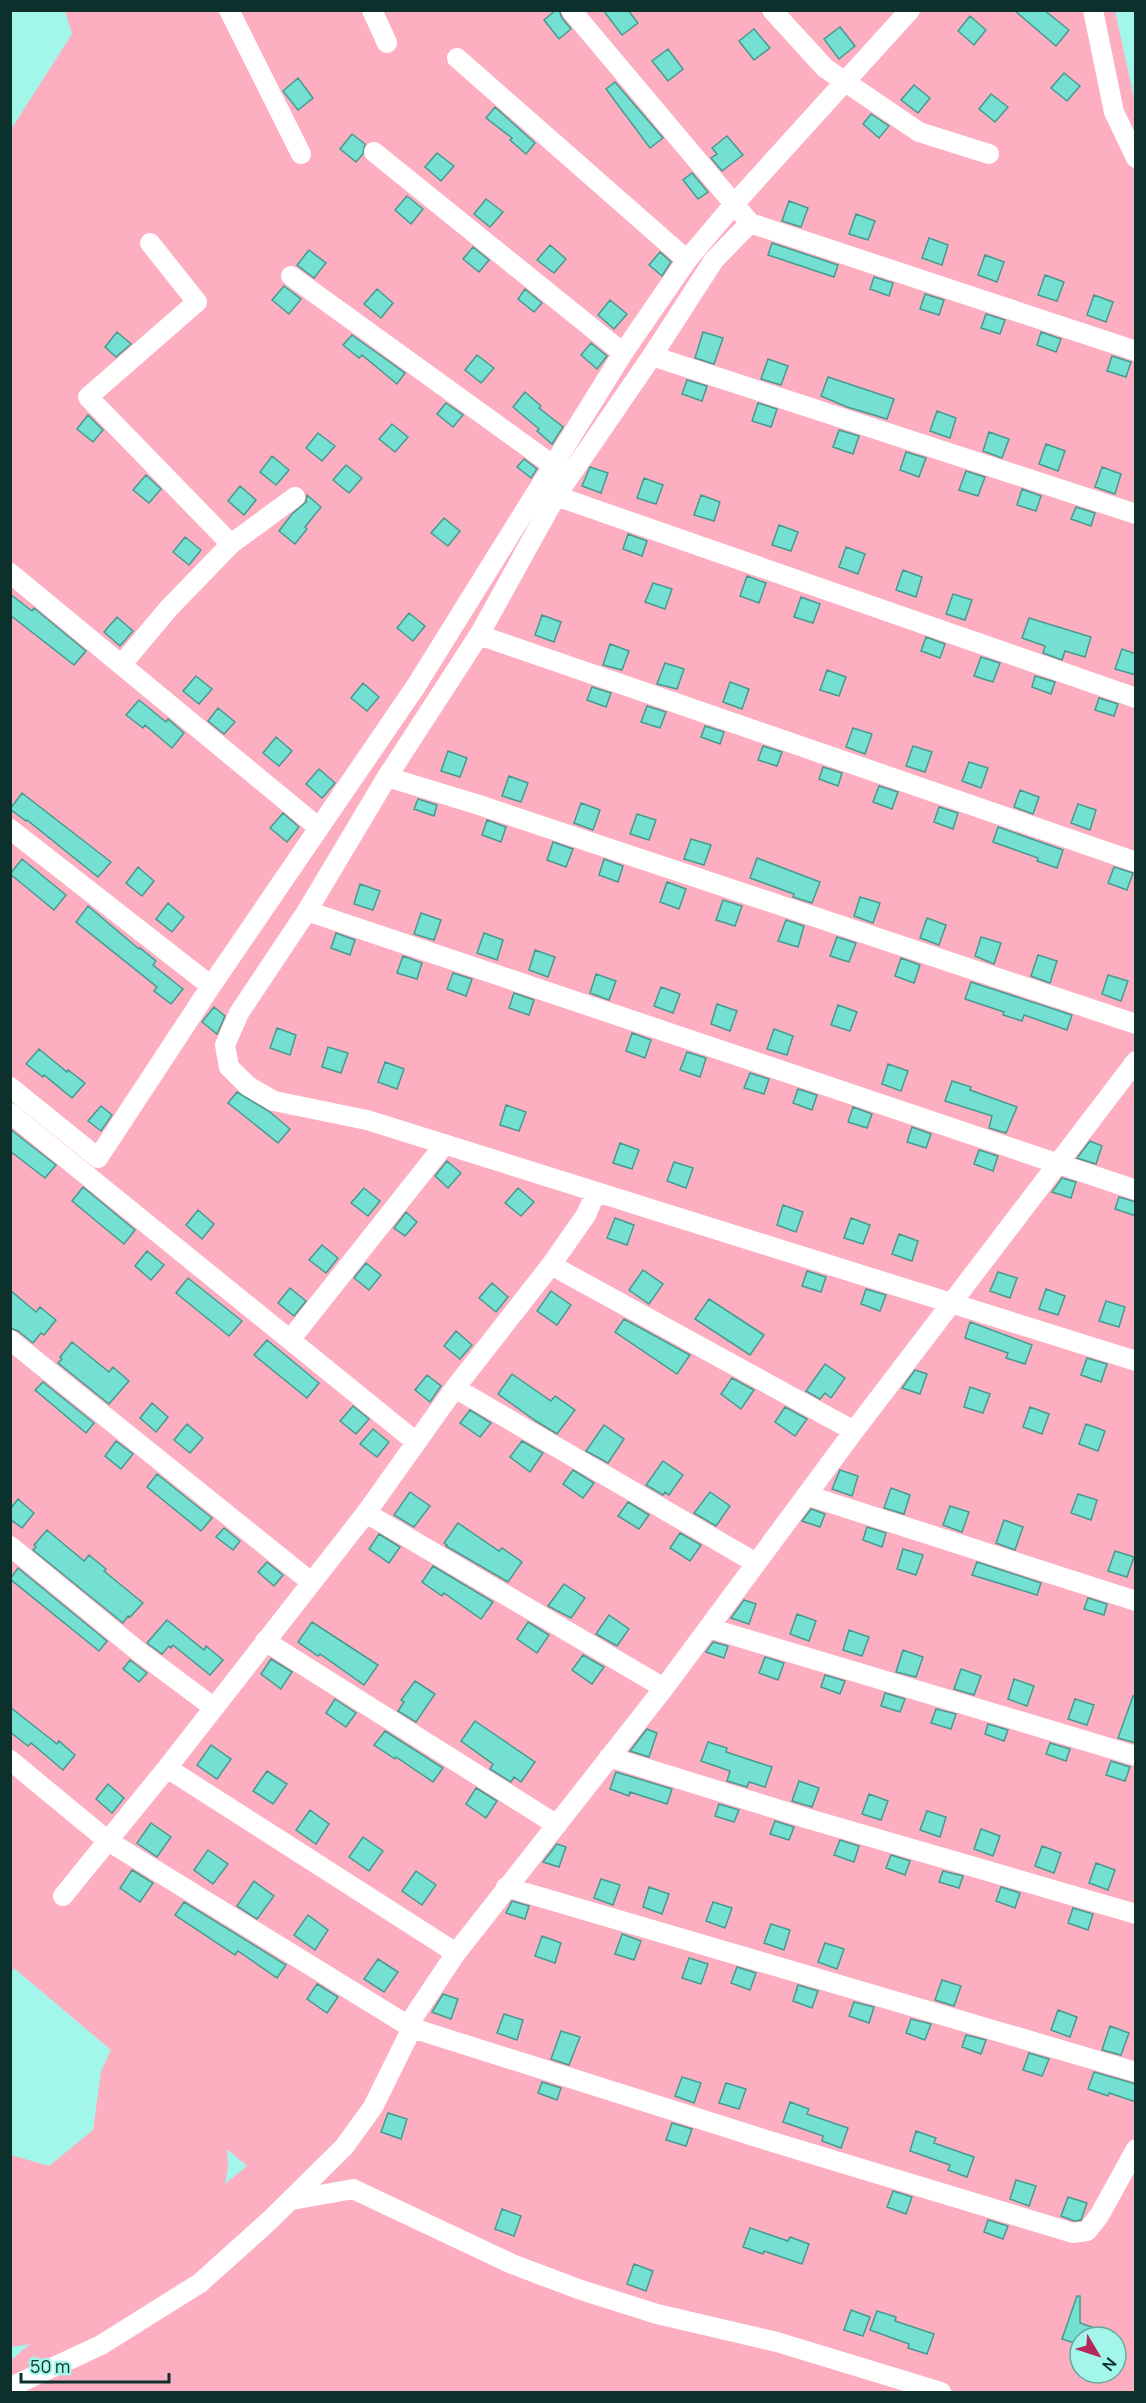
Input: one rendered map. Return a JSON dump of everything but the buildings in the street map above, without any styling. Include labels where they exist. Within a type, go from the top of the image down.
[{"type":"street","points":[[229,10],[301,154]]},
{"type":"street","points":[[372,10],[387,43]]},
{"type":"street","points":[[571,10],[750,223],[1136,351]]},
{"type":"street","points":[[771,10],[825,68],[919,132],[989,154]]},
{"type":"street","points":[[10,1087],[98,1158],[211,986],[416,686],[623,353],[687,260],[735,203],[910,10]]},
{"type":"street","points":[[1093,10],[1114,112],[1136,158]]},
{"type":"street","points":[[457,58],[687,260]]},
{"type":"street","points":[[374,152],[623,353]]},
{"type":"street","points":[[750,223],[714,260],[652,356],[556,496],[479,635],[387,777],[307,911],[239,1014],[225,1045],[229,1067],[248,1086],[274,1101],[367,1120],[1136,1361]]},
{"type":"street","points":[[150,243],[197,302],[88,397],[231,544]]},
{"type":"street","points":[[291,276],[554,466]]},
{"type":"street","points":[[652,356],[1136,514]]},
{"type":"street","points":[[556,496],[1136,698]]},
{"type":"street","points":[[122,664],[169,608],[231,544],[295,497]]},
{"type":"street","points":[[10,573],[319,828]]},
{"type":"street","points":[[479,635],[1136,862]]},
{"type":"street","points":[[387,777],[476,804],[1136,1024]]},
{"type":"street","points":[[10,828],[211,986]]},
{"type":"street","points":[[307,911],[1136,1190]]},
{"type":"street","points":[[10,2391],[17,2384],[101,2345],[200,2283],[292,2200],[344,2147],[373,2107],[412,2028],[414,2016],[456,1953],[664,1688],[854,1431],[1136,1061]]},
{"type":"street","points":[[10,1113],[416,1442]]},
{"type":"street","points":[[290,1340],[445,1144]]},
{"type":"street","points":[[63,1896],[167,1768],[366,1513],[455,1388],[586,1215],[596,1192]]},
{"type":"street","points":[[550,1265],[854,1431]]},
{"type":"street","points":[[10,1340],[311,1582]]},
{"type":"street","points":[[455,1388],[756,1563]]},
{"type":"street","points":[[806,1495],[1136,1600]]},
{"type":"street","points":[[366,1513],[664,1688]]},
{"type":"street","points":[[10,1546],[138,1651],[213,1707]]},
{"type":"street","points":[[709,1628],[1136,1756]]},
{"type":"street","points":[[264,1641],[557,1825]]},
{"type":"street","points":[[609,1757],[809,1819],[1136,1914]]},
{"type":"street","points":[[10,1760],[108,1841],[412,2028],[763,2139],[1073,2233],[1087,2231],[1099,2216],[1136,2149]]},
{"type":"street","points":[[167,1768],[456,1953]]},
{"type":"street","points":[[506,1887],[1136,2072]]},
{"type":"street","points":[[292,2200],[353,2189],[512,2264],[581,2290],[657,2314],[777,2342],[941,2392]]},
{"type":"shaded area","points":[[65,11],[1115,11],[1136,107],[1135,2392],[11,2392],[11,2360],[30,2344],[11,2347],[11,2155],[49,2166],[93,2130],[101,2071],[111,2050],[14,1968],[11,1974],[10,131],[72,34]],"holes":[[[227,2149],[247,2166],[225,2184],[228,2167]]]}]
